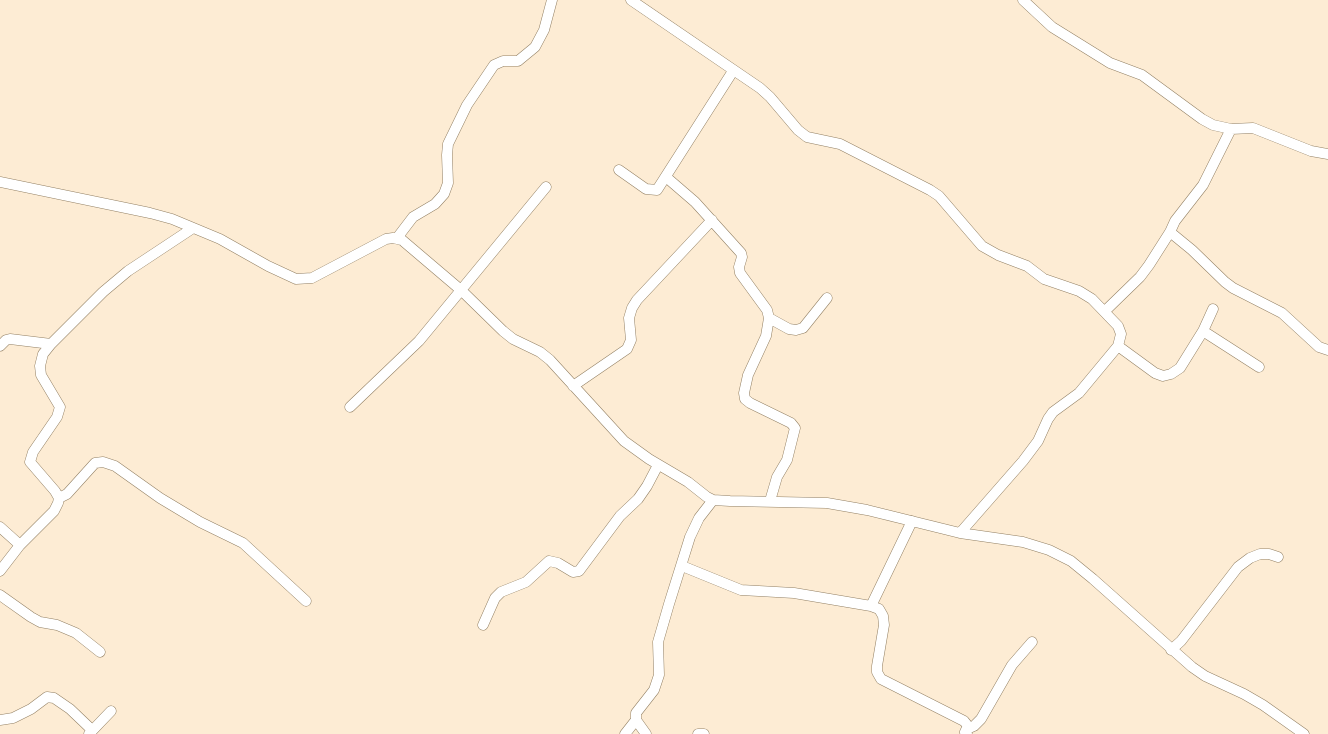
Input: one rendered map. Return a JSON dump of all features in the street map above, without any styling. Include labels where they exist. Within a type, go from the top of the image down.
[{"type":"street","points":[[397,238],[413,217],[435,204],[444,194],[448,183],[448,144],[467,105],[494,65],[518,61],[535,47],[544,30],[552,0]]},
{"type":"street","points":[[631,0],[770,97],[798,130],[807,137],[840,144],[930,190],[939,196],[982,246],[998,255],[1026,266],[1044,279],[1079,290],[1092,299],[1118,326],[1120,334],[1118,346],[1079,393],[1053,412],[1044,425],[1038,441],[1023,461],[960,533]]},
{"type":"street","points":[[1023,0],[1052,27],[1110,63],[1142,75],[1207,122],[1222,128],[1253,128],[1311,151],[1328,154]]},
{"type":"street","points":[[619,170],[651,190],[657,190],[733,71]]},
{"type":"street","points":[[1105,312],[1140,277],[1176,221],[1203,185],[1231,129]]},
{"type":"street","points":[[666,177],[695,202],[741,253],[740,273],[767,310],[769,318],[766,336],[748,375],[744,393],[745,399],[792,423],[794,428],[787,460],[777,477],[770,501]]},
{"type":"street","points":[[0,182],[172,219],[220,239],[268,266],[296,279],[312,278],[386,239],[397,238],[410,246],[462,291],[513,339],[540,352],[550,360],[624,441],[713,500],[827,503],[960,533],[1023,542],[1049,550],[1071,561],[1172,650],[1206,676],[1257,701],[1304,734]]},
{"type":"street","points":[[350,407],[419,341],[546,187]]},
{"type":"street","points":[[573,386],[627,349],[632,340],[629,318],[637,300],[712,220]]},
{"type":"street","points":[[0,570],[20,545],[54,512],[58,503],[56,491],[30,462],[33,452],[57,417],[60,407],[41,375],[40,366],[43,354],[104,292],[128,271],[193,228]]},
{"type":"street","points":[[1170,232],[1192,250],[1229,286],[1277,310],[1319,347],[1328,350]]},
{"type":"street","points":[[769,318],[789,329],[803,328],[827,298]]},
{"type":"street","points":[[1118,346],[1156,373],[1163,376],[1171,374],[1180,368],[1203,331],[1213,309]]},
{"type":"street","points":[[1203,331],[1259,367]]},
{"type":"street","points":[[0,346],[10,339],[51,344]]},
{"type":"street","points":[[58,498],[67,494],[95,463],[103,462],[115,466],[160,498],[200,522],[243,543],[306,601]]},
{"type":"street","points":[[483,625],[495,598],[501,592],[526,582],[549,561],[558,563],[573,572],[579,571],[620,516],[638,499],[658,465]]},
{"type":"street","points":[[646,734],[636,720],[636,713],[654,690],[659,675],[658,642],[690,537],[699,518],[713,500]]},
{"type":"street","points":[[871,606],[912,521]]},
{"type":"street","points":[[0,527],[20,545]]},
{"type":"street","points":[[1172,650],[1238,567],[1250,558],[1260,554],[1269,554],[1278,558]]},
{"type":"street","points":[[682,566],[741,590],[794,593],[871,606],[878,609],[884,616],[877,666],[877,672],[881,679],[964,721],[968,726],[966,732]]},
{"type":"street","points":[[0,595],[40,622],[57,625],[76,633],[100,652]]},
{"type":"street","points":[[966,732],[980,719],[1012,665],[1032,642]]},
{"type":"street","points":[[0,720],[14,718],[31,709],[47,697],[54,698],[70,709],[90,732],[111,711]]},
{"type":"street","points":[[625,734],[636,720]]},
{"type":"street","points":[[698,734],[704,734]]}]
